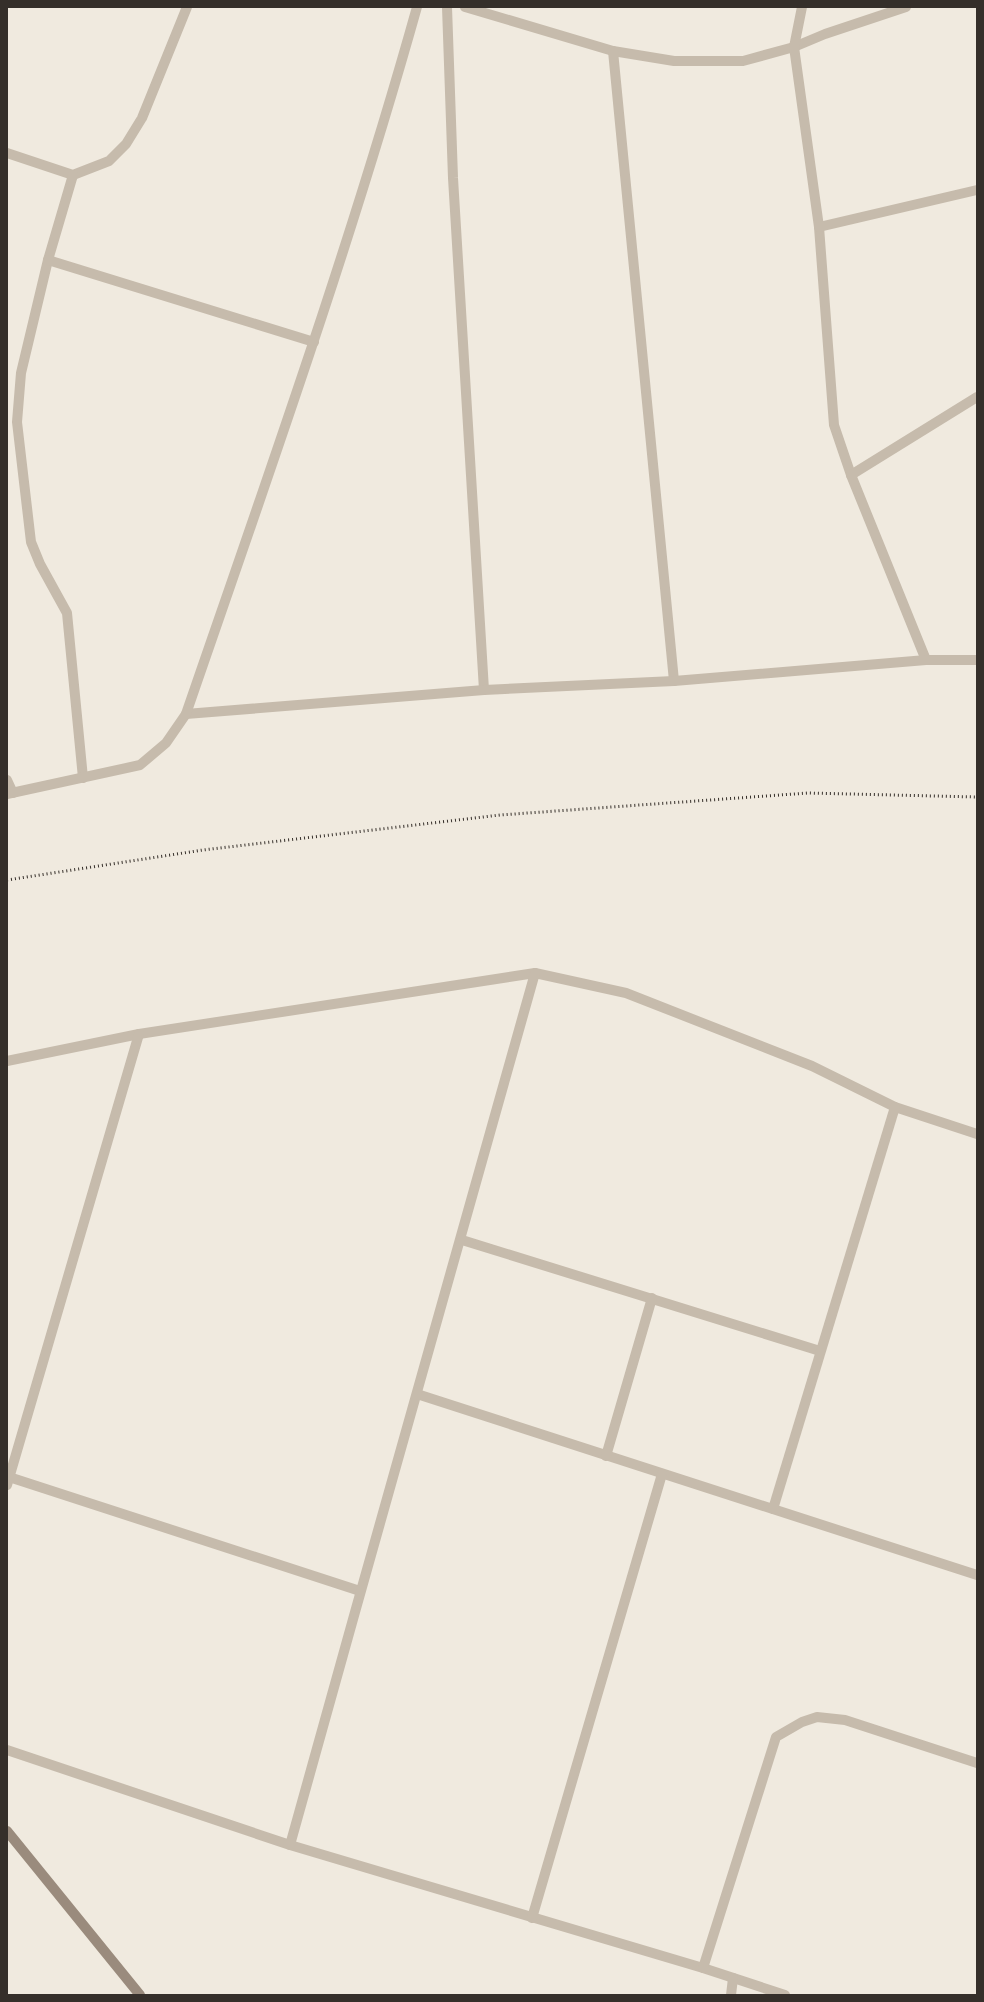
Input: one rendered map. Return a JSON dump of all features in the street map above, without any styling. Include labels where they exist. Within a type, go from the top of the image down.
[{"type":"main road","points":[[7,1831],[140,1995]]},
{"type":"street","points":[[7,153],[73,175],[109,161],[126,144],[142,118],[186,7]]},
{"type":"street","points":[[7,780],[10,794],[140,765],[166,743],[186,714],[314,342],[385,122],[417,7]]},
{"type":"street","points":[[447,7],[453,178],[484,690]]},
{"type":"street","points":[[465,7],[613,51],[674,61],[742,61],[794,47],[825,34],[906,7]]},
{"type":"street","points":[[802,7],[794,47],[819,227],[834,425],[851,475],[926,660]]},
{"type":"street","points":[[613,51],[674,681]]},
{"type":"street","points":[[73,175],[48,260],[22,373],[17,422],[31,542],[40,564],[67,613],[83,778]]},
{"type":"street","points":[[819,227],[977,190]]},
{"type":"street","points":[[48,260],[314,342]]},
{"type":"street","points":[[851,475],[977,397]]},
{"type":"street","points":[[186,714],[484,690],[674,681],[926,660],[977,660]]},
{"type":"street","points":[[290,1845],[360,1591],[462,1240],[535,974]]},
{"type":"street","points":[[7,1061],[139,1034],[535,974],[626,994],[812,1066],[895,1107],[977,1134]]},
{"type":"street","points":[[139,1034],[8,1481],[360,1591]]},
{"type":"street","points":[[774,1509],[820,1351],[895,1107]]},
{"type":"street","points":[[462,1240],[820,1351]]},
{"type":"street","points":[[606,1456],[652,1298]]},
{"type":"street","points":[[417,1394],[977,1575]]},
{"type":"street","points":[[532,1918],[662,1474]]},
{"type":"street","points":[[703,1968],[776,1737],[802,1722],[816,1717],[845,1720],[977,1763]]},
{"type":"street","points":[[7,1750],[290,1845],[703,1968],[785,1995]]},
{"type":"street","points":[[731,1995],[733,1978]]},
{"type":"railway","points":[[7,880],[203,850],[500,815],[808,793],[977,797]]}]
